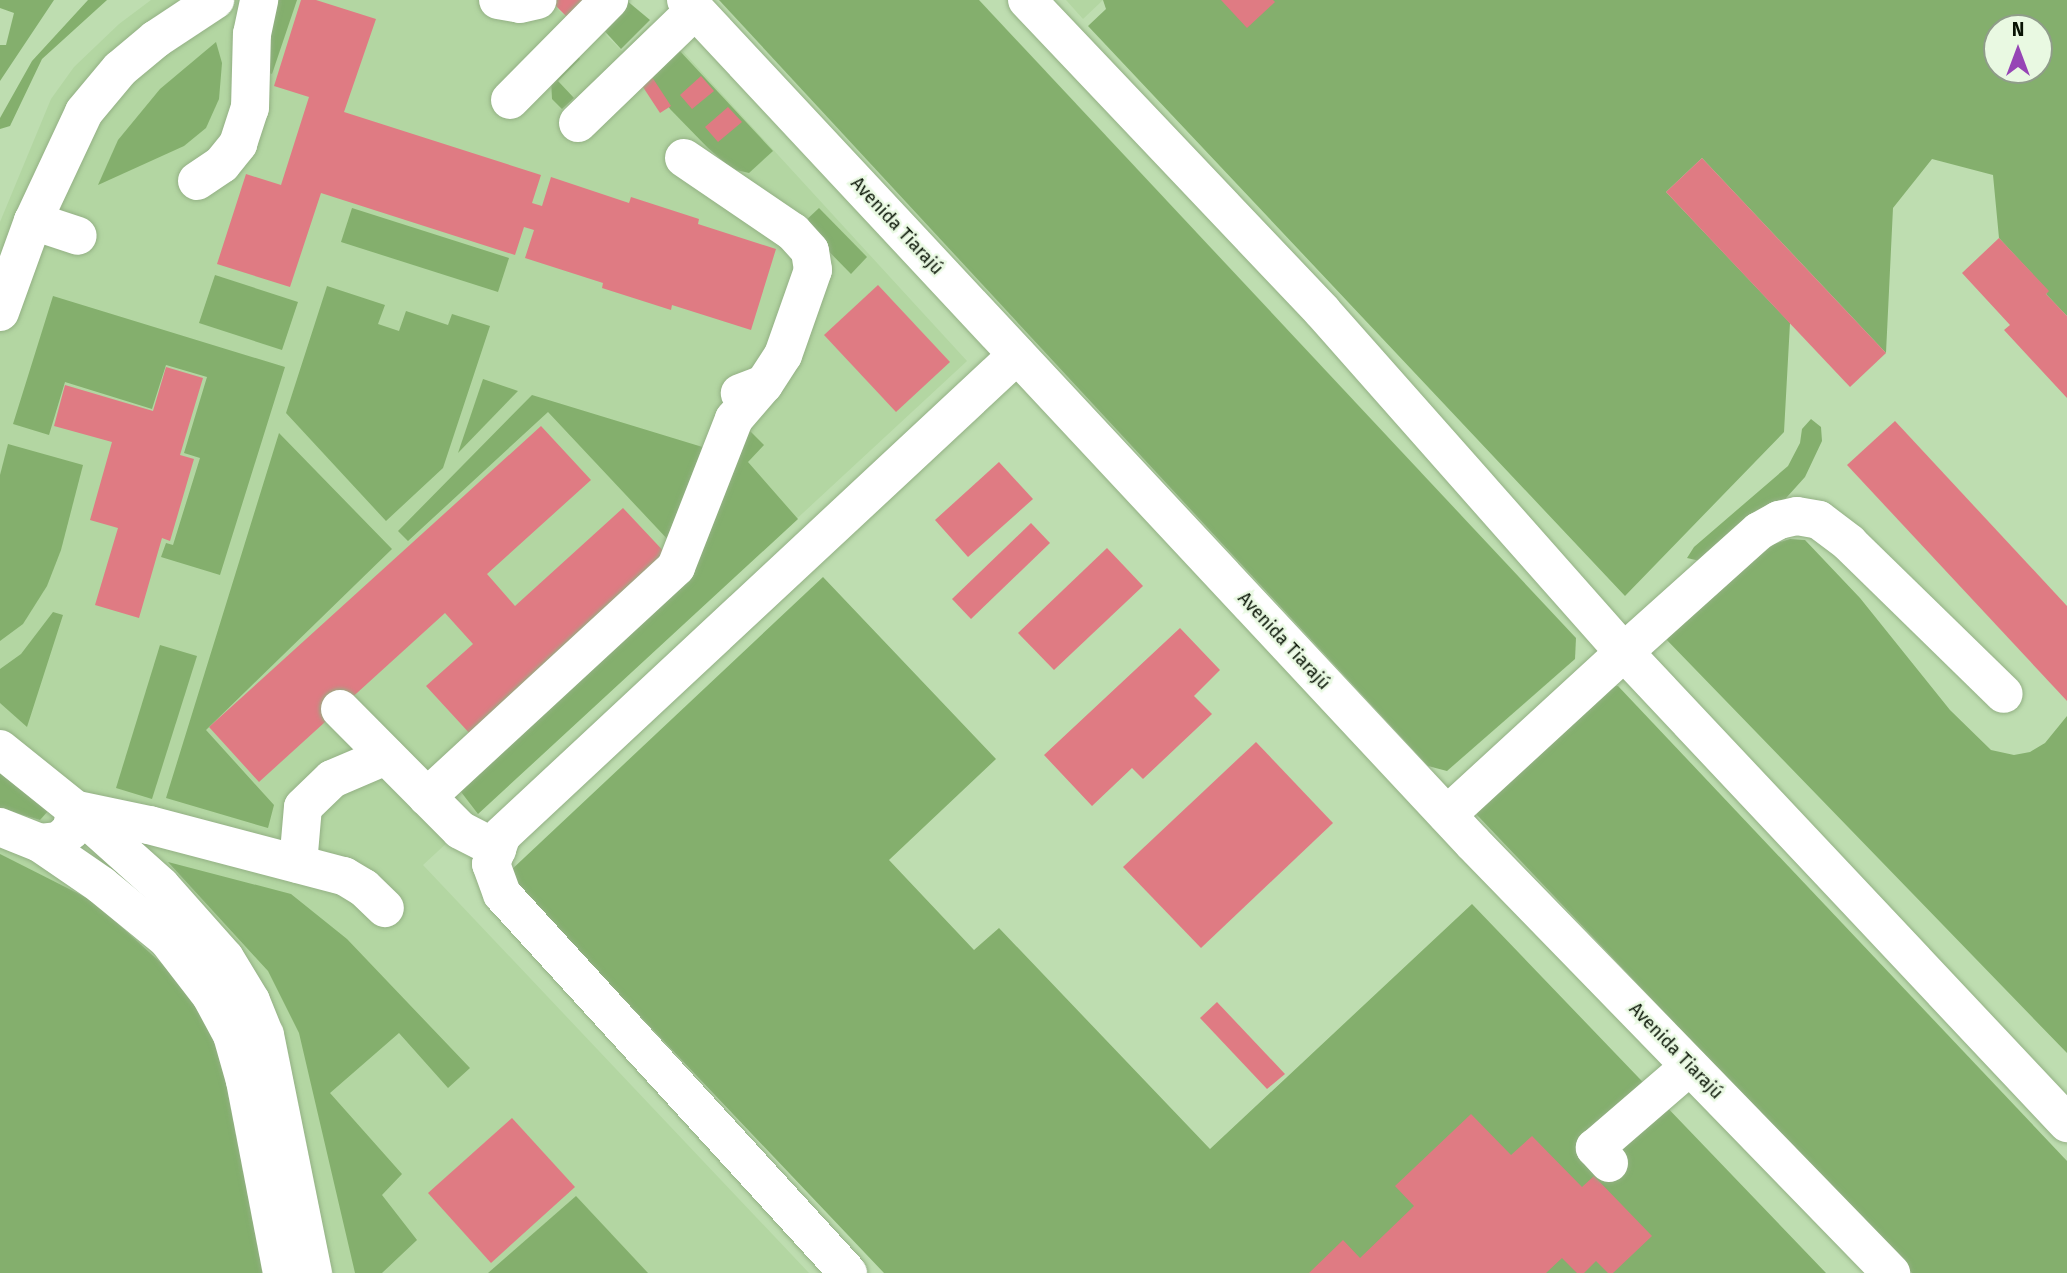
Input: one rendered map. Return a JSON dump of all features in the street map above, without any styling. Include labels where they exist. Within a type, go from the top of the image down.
[{"type":"main road","points":[[0,313],[33,221],[85,112],[120,69],[156,39],[215,0]]},
{"type":"main road","points":[[197,181],[222,164],[238,144],[250,108],[251,34],[259,0]]},
{"type":"main road","points":[[498,0],[520,4],[538,0]]},
{"type":"main road","points":[[510,100],[609,0]]},
{"type":"main road","points":[[1027,0],[1322,311],[1624,652],[2067,1123]]},
{"type":"main road","points":[[578,123],[691,5]]},
{"type":"main road","name":"Avenida Tiarajú","points":[[691,5],[1447,815],[1891,1273]]},
{"type":"main road","points":[[426,797],[676,567],[734,419],[764,384],[783,355],[813,270],[810,251],[793,232],[684,158]]},
{"type":"main road","points":[[33,221],[78,236]]},
{"type":"main road","points":[[848,1273],[502,894],[491,864],[502,835],[1017,355]]},
{"type":"main road","points":[[713,404],[764,384]]},
{"type":"main road","points":[[1447,815],[1759,531],[1779,520],[1797,516],[1819,520],[1849,543],[2004,694]]},
{"type":"main road","points":[[340,709],[460,830],[497,849]]},
{"type":"main road","points":[[0,748],[86,802],[344,876],[364,888],[385,908]]},
{"type":"main road","points":[[298,864],[303,807],[332,779],[386,756]]},
{"type":"main road","points":[[40,843],[59,841],[71,830],[86,802]]},
{"type":"main road","points":[[86,802],[225,958],[251,1001],[265,1035],[313,1273]]},
{"type":"main road","points":[[0,827],[40,843],[101,885],[167,939],[211,996],[232,1035],[245,1081],[282,1273]]},
{"type":"main road","points":[[1609,1163],[1595,1148],[1690,1066]]},
{"type":"shaded area","points":[[0,0],[54,0],[0,81],[0,45],[6,45],[14,13],[0,8]]},
{"type":"shaded area","points":[[88,0],[107,0],[42,59],[10,126],[0,129],[0,118],[32,61]]},
{"type":"shaded area","points":[[151,0],[554,0],[552,3],[568,19],[580,9],[622,51],[650,24],[673,50],[678,46],[967,361],[423,865],[809,1273],[0,1273],[0,222],[51,99],[74,67],[119,24]]},
{"type":"shaded area","points":[[277,0],[297,0],[272,74],[262,70]]},
{"type":"shaded area","points":[[626,0],[650,20],[621,49],[600,26]]},
{"type":"shaded area","points":[[719,0],[979,0],[1576,638],[1575,659],[1447,771],[1428,766]]},
{"type":"shaded area","points":[[1066,0],[1103,0],[1083,19]]},
{"type":"shaded area","points":[[1103,0],[2067,0],[2067,316],[2046,294],[2048,291],[1999,238],[1993,175],[1932,159],[1893,208],[1886,353],[1702,158],[1666,192],[1790,323],[1784,432],[1625,596],[1088,26],[1106,9]]},
{"type":"shaded area","points":[[216,42],[222,63],[219,99],[206,128],[184,146],[98,185],[118,140],[160,89]]},
{"type":"shaded area","points":[[678,49],[773,151],[749,173],[732,169],[708,148],[670,109],[648,75]]},
{"type":"shaded area","points":[[578,56],[580,59],[558,81],[574,98],[562,109],[552,99],[551,79]]},
{"type":"shaded area","points":[[352,208],[509,258],[498,292],[341,242]]},
{"type":"shaded area","points":[[819,208],[867,257],[851,274],[802,224]]},
{"type":"shaded area","points":[[215,275],[298,302],[282,350],[199,323]]},
{"type":"shaded area","points":[[327,286],[385,305],[378,324],[399,331],[406,311],[448,325],[452,314],[490,326],[443,468],[386,521],[286,413]]},
{"type":"shaded area","points":[[53,296],[285,367],[220,575],[161,557],[166,543],[173,545],[200,458],[184,453],[207,377],[166,365],[152,409],[65,382],[49,435],[13,424]]},
{"type":"shaded area","points":[[483,379],[518,391],[458,453]]},
{"type":"shaded area","points":[[532,395],[709,449],[671,543],[548,412],[408,541],[398,531]]},
{"type":"shaded area","points":[[1811,419],[1821,427],[1822,441],[1805,477],[1768,518],[1700,561],[1687,558],[1694,547],[1788,466],[1800,443],[1802,429]]},
{"type":"shaded area","points":[[743,424],[764,445],[748,462],[798,519],[478,814],[455,784],[689,570]]},
{"type":"shaded area","points":[[279,433],[392,549],[206,730],[274,805],[268,828],[166,798]]},
{"type":"shaded area","points":[[8,444],[83,465],[61,550],[47,586],[23,624],[0,641],[0,475]]},
{"type":"shaded area","points":[[1790,539],[1805,540],[1860,598],[1950,710],[1991,750],[2014,755],[2030,752],[2045,743],[2067,716],[2067,1053],[1662,635],[1774,544]]},
{"type":"shaded area","points":[[823,577],[996,759],[889,860],[974,950],[999,928],[1210,1149],[1472,904],[1826,1273],[884,1273],[506,875]]},
{"type":"shaded area","points":[[53,612],[63,615],[27,727],[0,703],[0,669],[21,654]]},
{"type":"shaded area","points":[[160,645],[197,656],[152,799],[116,788]]},
{"type":"shaded area","points":[[1618,686],[2067,1161],[2067,1273],[1912,1273],[1477,815],[1478,799],[1601,687]]},
{"type":"shaded area","points":[[0,766],[48,811],[40,820],[0,808]]},
{"type":"shaded area","points":[[0,854],[93,901],[182,982],[233,1072],[268,1273],[0,1273]]},
{"type":"shaded area","points":[[168,862],[291,894],[347,939],[470,1068],[448,1088],[399,1033],[330,1093],[402,1174],[382,1195],[417,1240],[382,1273],[355,1273],[299,1033],[268,971]]},
{"type":"shaded area","points":[[576,1196],[648,1273],[488,1273]]},
{"type":"building","points":[[301,0],[316,0],[376,19],[344,112],[541,175],[532,203],[542,206],[551,177],[629,203],[631,197],[699,219],[698,224],[776,249],[751,330],[672,305],[671,310],[602,288],[603,283],[525,258],[534,230],[524,227],[515,255],[321,193],[290,287],[217,264],[246,174],[281,185],[309,97],[274,86]]},
{"type":"building","points":[[598,0],[568,18],[552,2]]},
{"type":"building","points":[[1221,0],[1273,0],[1275,2],[1247,28]]},
{"type":"building","points":[[650,74],[671,106],[660,113],[639,81]]},
{"type":"building","points":[[701,76],[714,91],[692,109],[680,95]]},
{"type":"building","points":[[728,107],[742,122],[718,142],[705,127]]},
{"type":"building","points":[[1702,158],[1886,353],[1850,387],[1666,192]]},
{"type":"building","points":[[1999,238],[2049,291],[2046,294],[2067,316],[2067,398],[2004,330],[2010,325],[1962,273]]},
{"type":"building","points":[[878,285],[950,362],[896,412],[824,335]]},
{"type":"building","points":[[166,367],[203,378],[180,455],[194,459],[170,541],[162,538],[139,618],[95,605],[118,528],[90,520],[112,442],[54,426],[65,385],[153,411]]},
{"type":"building","points":[[1895,421],[2067,606],[2067,701],[1847,465]]},
{"type":"building","points":[[541,426],[591,480],[487,574],[515,606],[623,508],[669,557],[472,736],[426,686],[473,644],[445,613],[259,782],[209,727]]},
{"type":"building","points":[[999,462],[1033,499],[968,557],[935,520]]},
{"type":"building","points":[[1031,523],[1050,543],[971,619],[952,599]]},
{"type":"building","points":[[1107,548],[1143,586],[1054,670],[1018,633]]},
{"type":"building","points":[[1180,628],[1220,670],[1194,696],[1212,714],[1143,779],[1132,768],[1092,806],[1044,755]]},
{"type":"building","points":[[1256,742],[1333,823],[1201,948],[1123,867]]},
{"type":"building","points":[[1217,1002],[1285,1074],[1267,1089],[1200,1018]]},
{"type":"building","points":[[1471,1114],[1511,1155],[1532,1136],[1582,1187],[1594,1176],[1652,1236],[1613,1273],[1608,1273],[1596,1261],[1584,1273],[1577,1273],[1562,1258],[1546,1273],[1309,1273],[1343,1240],[1360,1258],[1414,1206],[1395,1186]]},
{"type":"building","points":[[512,1118],[575,1187],[491,1263],[428,1193]]}]
